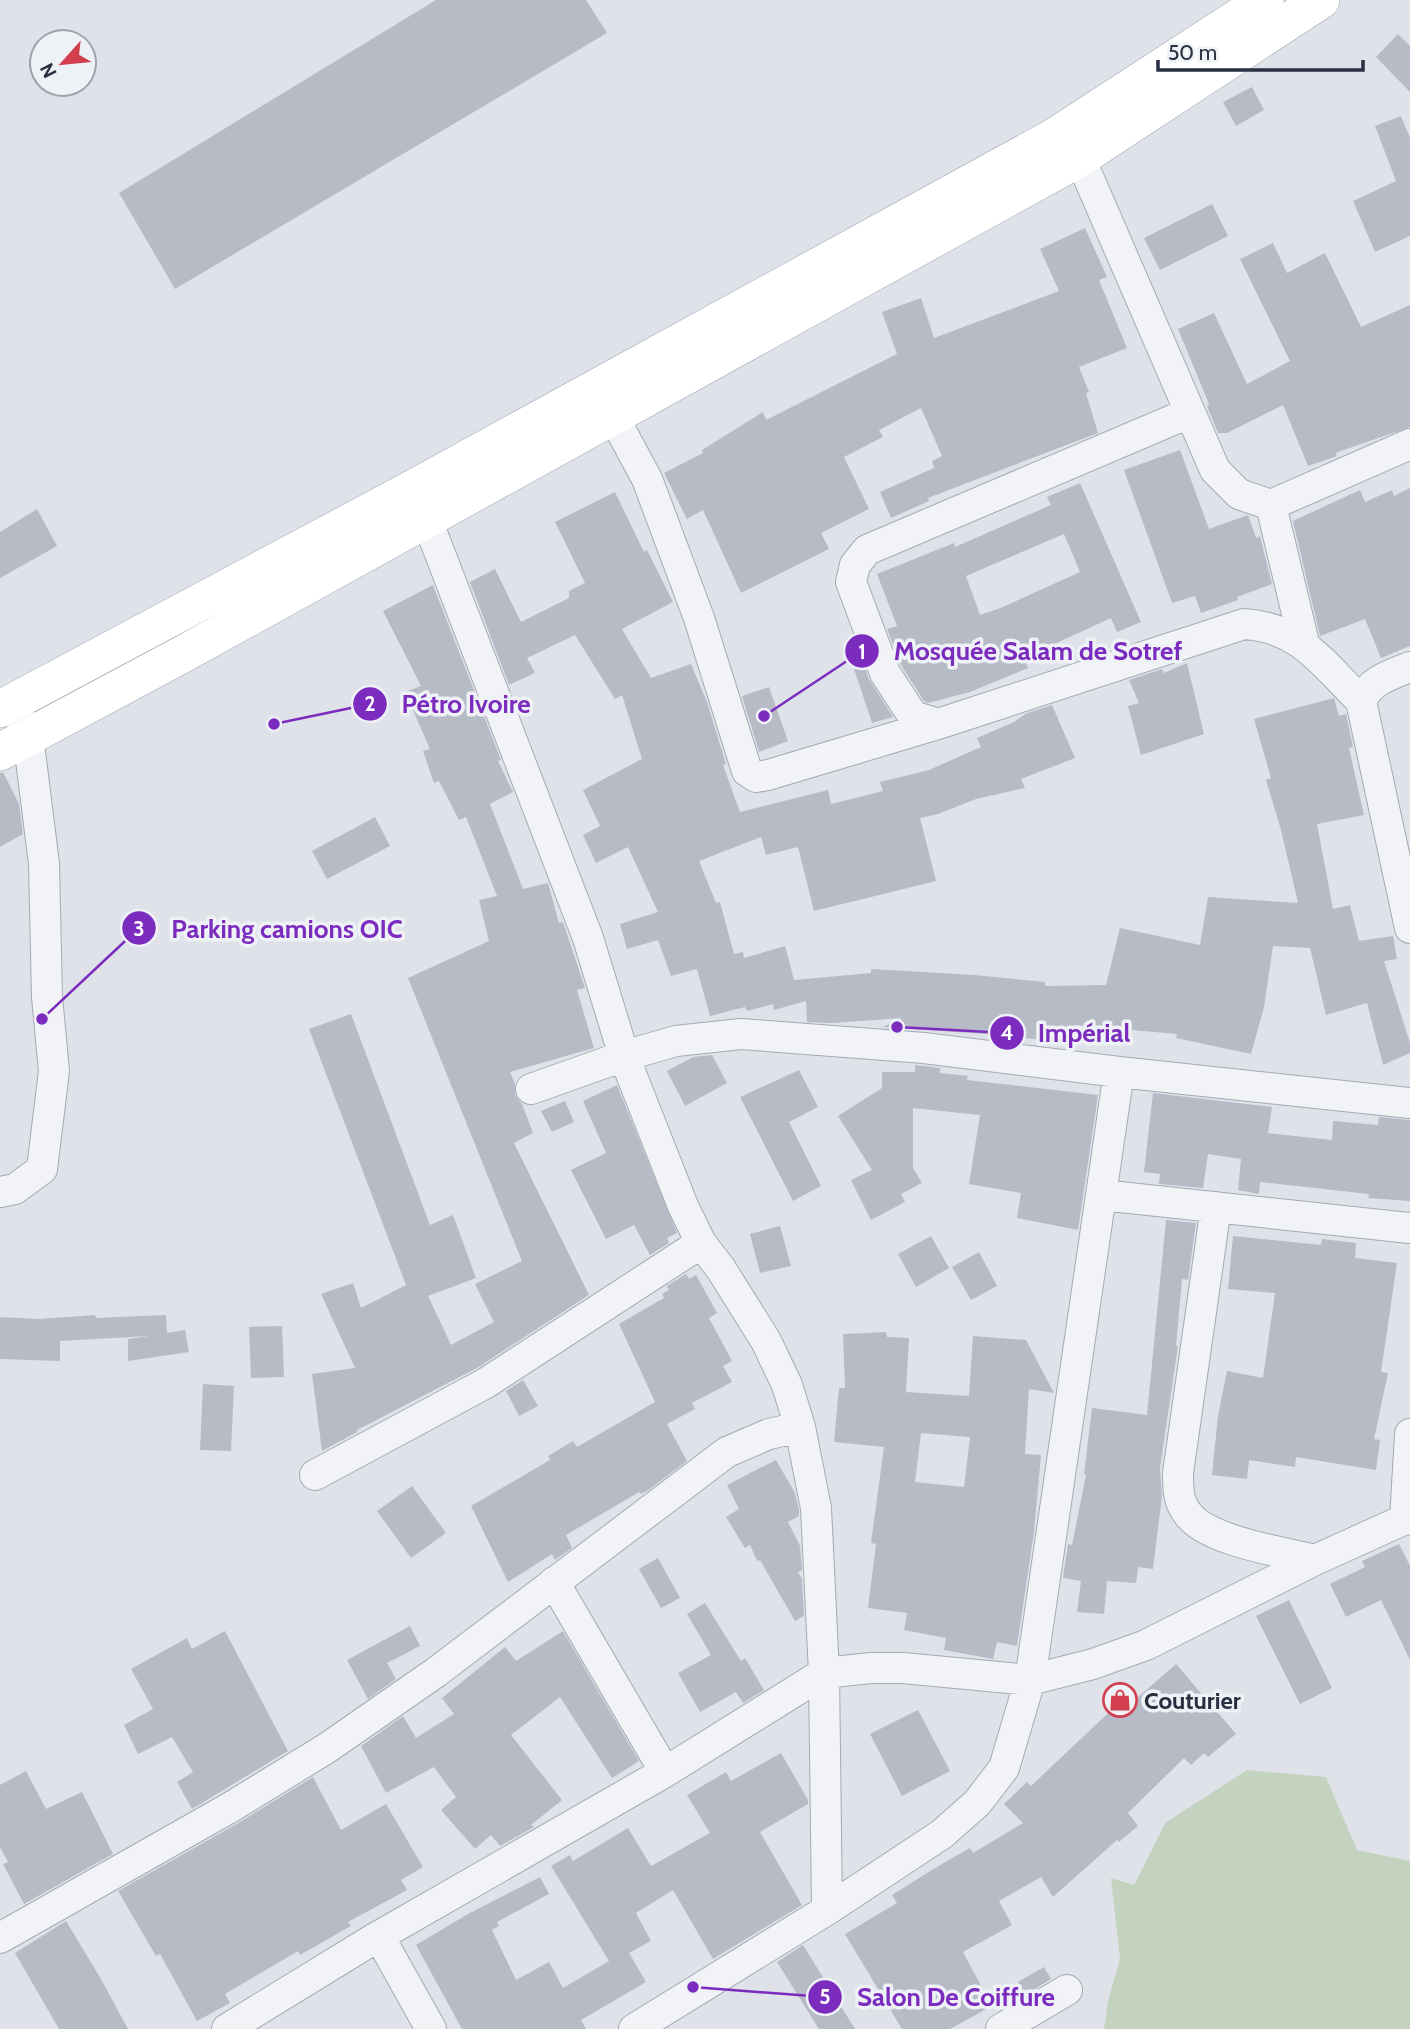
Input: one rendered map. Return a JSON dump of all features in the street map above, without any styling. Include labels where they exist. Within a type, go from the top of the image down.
[{"type":"main road","points":[[6,706],[1055,137],[1265,0]]},
{"type":"main road","points":[[14,744],[427,520],[1080,158],[1321,0]]},
{"type":"street","points":[[1080,158],[1215,470],[1239,494],[1271,505],[1410,444]]},
{"type":"street","points":[[938,724],[913,716],[886,673],[851,582],[855,565],[867,551],[1189,413]]},
{"type":"street","points":[[613,416],[647,479],[699,618],[747,771],[756,777],[938,724],[1244,624],[1262,625],[1304,643],[1361,701],[1410,928]]},
{"type":"street","points":[[1271,505],[1304,643]]},
{"type":"street","points":[[427,520],[588,938],[624,1056],[683,1206],[701,1244],[721,1269],[766,1341],[786,1385],[800,1427],[816,1508],[824,1674],[827,1910]]},
{"type":"street","points":[[1361,701],[1366,690],[1377,680],[1410,667]]},
{"type":"street","points":[[0,1192],[15,1189],[42,1169],[54,1071],[47,998],[44,864],[6,706]]},
{"type":"street","points":[[531,1089],[624,1056],[676,1041],[741,1034],[924,1048],[1410,1103]]},
{"type":"street","points":[[636,2028],[827,1910],[942,1834],[976,1803],[1004,1768],[1030,1680],[1119,1072]]},
{"type":"street","points":[[1101,1195],[1410,1228]]},
{"type":"street","points":[[1216,1207],[1178,1473],[1179,1496],[1189,1516],[1217,1535],[1315,1560]]},
{"type":"street","points":[[315,1475],[486,1384],[701,1244]]},
{"type":"street","points":[[0,1938],[231,1807],[327,1748],[435,1673],[727,1452],[769,1434],[800,1427]]},
{"type":"street","points":[[228,2029],[379,1936],[665,1772],[824,1674],[871,1668],[903,1668],[1030,1680],[1093,1664],[1146,1645],[1315,1560],[1408,1518],[1410,1434]]},
{"type":"street","points":[[554,1582],[665,1772]]},
{"type":"street","points":[[379,1936],[431,2029]]},
{"type":"street","points":[[1001,2029],[1067,1990]]},
{"type":"green space","points":[[1247,1770],[1326,1777],[1357,1850],[1410,1861],[1410,2029],[1104,2029],[1108,2001],[1120,1959],[1111,1878],[1134,1885],[1165,1823]]},
{"type":"building","points":[[436,0],[586,0],[607,33],[175,289],[119,193]]},
{"type":"building","points":[[1398,34],[1410,46],[1410,92],[1376,57]]},
{"type":"building","points":[[1252,87],[1264,110],[1236,126],[1223,102]]},
{"type":"building","points":[[1401,116],[1410,138],[1410,236],[1375,252],[1353,201],[1396,181],[1375,126]]},
{"type":"building","points":[[1212,204],[1228,236],[1160,270],[1144,238]]},
{"type":"building","points":[[1085,228],[1107,277],[1099,280],[1127,348],[1079,367],[1089,392],[1086,393],[1098,433],[928,498],[929,501],[891,518],[880,492],[934,468],[932,461],[942,456],[921,408],[879,430],[883,437],[844,457],[869,509],[821,533],[829,549],[741,593],[703,510],[687,519],[664,473],[703,453],[702,450],[763,412],[766,420],[897,354],[882,312],[921,298],[934,338],[1059,291],[1040,249]]},
{"type":"building","points":[[1273,243],[1287,273],[1325,253],[1361,327],[1410,305],[1410,427],[1335,453],[1337,456],[1308,466],[1283,405],[1227,433],[1218,433],[1178,329],[1214,313],[1247,384],[1290,361],[1240,259]]},
{"type":"building","points":[[1180,450],[1209,529],[1248,515],[1256,538],[1260,536],[1272,584],[1201,613],[1195,596],[1172,603],[1124,470]]},
{"type":"building","points":[[1080,483],[1141,622],[1117,632],[1111,618],[1024,658],[1028,668],[970,692],[928,703],[924,701],[901,665],[887,629],[897,626],[877,574],[954,543],[955,547],[1051,505],[1047,497]],"holes":[[[1064,534],[1080,572],[980,615],[966,576]]]},
{"type":"building","points":[[1410,488],[1410,646],[1381,658],[1365,619],[1320,636],[1293,521],[1360,490],[1365,502],[1392,490],[1394,496]]},
{"type":"building","points":[[615,492],[644,552],[647,550],[673,602],[622,629],[651,678],[691,664],[707,702],[726,764],[723,765],[740,812],[828,790],[831,804],[883,791],[880,782],[929,770],[981,747],[977,738],[1014,722],[1027,713],[1052,705],[1075,758],[1021,779],[1025,788],[976,799],[920,818],[936,881],[814,911],[798,847],[766,855],[761,837],[699,861],[716,903],[720,902],[734,954],[743,952],[744,958],[785,946],[794,980],[871,973],[871,969],[974,975],[1045,982],[1045,986],[1106,985],[1120,928],[1200,945],[1208,897],[1298,903],[1266,780],[1271,778],[1254,719],[1334,698],[1339,716],[1346,714],[1353,747],[1349,748],[1364,815],[1317,824],[1333,909],[1350,905],[1359,941],[1393,936],[1397,959],[1384,961],[1410,1043],[1410,1053],[1383,1065],[1367,1003],[1326,1015],[1310,948],[1273,946],[1264,1007],[1251,1054],[1176,1038],[1177,1034],[1075,1025],[1073,1043],[883,1027],[902,1018],[807,1022],[806,1001],[774,1010],[773,1004],[747,1011],[745,1007],[710,1016],[697,969],[671,976],[658,940],[627,949],[620,924],[658,912],[628,847],[596,863],[583,835],[600,826],[583,790],[642,759],[622,695],[615,699],[575,635],[527,658],[535,673],[509,685],[470,582],[495,569],[521,622],[569,598],[569,591],[585,583],[555,522]]},
{"type":"building","points":[[37,509],[57,546],[0,578],[0,532]]},
{"type":"building","points":[[433,585],[501,760],[498,761],[513,792],[490,804],[523,889],[548,883],[559,923],[563,922],[585,988],[577,990],[594,1048],[510,1072],[515,1084],[515,1095],[522,1104],[533,1133],[514,1143],[589,1295],[477,1368],[322,1451],[312,1374],[355,1368],[321,1294],[353,1283],[361,1308],[406,1285],[309,1029],[351,1014],[430,1225],[453,1215],[476,1278],[428,1296],[451,1345],[494,1322],[475,1284],[522,1261],[408,978],[489,941],[479,900],[497,896],[466,817],[459,820],[439,781],[434,783],[423,751],[430,749],[405,692],[421,686],[383,611]]},
{"type":"building","points":[[854,639],[869,679],[893,717],[872,723],[845,642]]},
{"type":"building","points":[[1187,663],[1204,734],[1141,755],[1128,706],[1139,703],[1129,680],[1162,669],[1164,673]]},
{"type":"building","points":[[769,687],[788,741],[759,752],[742,696]]},
{"type":"building","points":[[3,772],[19,804],[23,834],[0,847],[0,773]]},
{"type":"building","points":[[375,817],[390,846],[327,879],[312,851]]},
{"type":"building","points":[[712,1055],[727,1083],[685,1106],[667,1071],[693,1057]]},
{"type":"building","points":[[915,1065],[940,1068],[940,1073],[968,1076],[967,1080],[1098,1095],[1078,1230],[1017,1218],[1021,1193],[969,1184],[980,1115],[913,1108],[913,1168],[922,1183],[901,1194],[905,1202],[871,1220],[851,1180],[872,1170],[838,1116],[882,1088],[882,1072],[915,1072]]},
{"type":"building","points":[[799,1070],[818,1107],[789,1122],[821,1186],[793,1201],[740,1097]]},
{"type":"building","points":[[617,1085],[677,1233],[667,1238],[669,1243],[650,1255],[634,1225],[606,1239],[571,1170],[606,1153],[583,1101]]},
{"type":"building","points":[[1153,1093],[1272,1107],[1268,1133],[1332,1140],[1333,1121],[1378,1125],[1379,1117],[1410,1120],[1410,1201],[1368,1198],[1369,1194],[1260,1182],[1259,1194],[1238,1190],[1241,1159],[1208,1154],[1203,1188],[1159,1184],[1160,1174],[1144,1172]]},
{"type":"building","points":[[565,1101],[574,1122],[552,1132],[541,1111]]},
{"type":"building","points":[[1166,1220],[1196,1223],[1188,1280],[1182,1279],[1178,1346],[1160,1468],[1162,1496],[1153,1569],[1138,1567],[1136,1583],[1107,1581],[1104,1614],[1077,1612],[1081,1581],[1063,1578],[1068,1544],[1072,1545],[1086,1475],[1092,1408],[1147,1415]]},
{"type":"building","points":[[780,1226],[791,1266],[760,1273],[750,1234]]},
{"type":"building","points":[[931,1236],[949,1268],[916,1287],[898,1254]]},
{"type":"building","points":[[1233,1236],[1321,1245],[1322,1239],[1356,1243],[1355,1258],[1397,1263],[1381,1372],[1388,1373],[1374,1439],[1380,1440],[1376,1470],[1296,1457],[1295,1467],[1249,1460],[1247,1479],[1212,1475],[1218,1416],[1227,1371],[1263,1378],[1275,1293],[1228,1289]]},
{"type":"building","points":[[979,1252],[997,1286],[971,1300],[952,1267]]},
{"type":"building","points":[[686,1274],[689,1279],[696,1275],[717,1313],[709,1318],[732,1361],[723,1366],[732,1382],[692,1403],[695,1409],[667,1424],[687,1461],[647,1491],[641,1494],[639,1492],[566,1535],[572,1548],[555,1560],[552,1554],[508,1582],[471,1506],[550,1460],[548,1456],[573,1441],[577,1447],[655,1402],[619,1324],[664,1298],[662,1294],[669,1290],[667,1286]]},
{"type":"building","points":[[95,1315],[96,1318],[166,1315],[167,1333],[185,1330],[189,1352],[128,1361],[128,1339],[149,1336],[60,1341],[60,1361],[0,1359],[0,1317],[39,1319]]},
{"type":"building","points":[[282,1326],[284,1377],[251,1378],[249,1327]]},
{"type":"building","points":[[886,1332],[887,1337],[909,1338],[906,1392],[969,1396],[973,1336],[1026,1340],[1054,1393],[1029,1389],[1025,1454],[1041,1455],[1034,1532],[1017,1646],[997,1642],[993,1659],[944,1650],[946,1638],[904,1630],[907,1613],[868,1608],[876,1544],[871,1543],[884,1447],[834,1442],[839,1388],[845,1388],[843,1334]],"holes":[[[921,1433],[970,1437],[964,1487],[915,1482]]]},
{"type":"building","points":[[523,1380],[538,1406],[519,1416],[506,1391]]},
{"type":"building","points":[[203,1384],[234,1386],[231,1451],[200,1450]]},
{"type":"building","points":[[776,1460],[795,1493],[799,1510],[799,1516],[788,1522],[800,1546],[802,1570],[798,1572],[802,1579],[804,1616],[795,1621],[760,1560],[757,1561],[750,1545],[745,1548],[726,1517],[739,1509],[727,1485]]},
{"type":"building","points":[[412,1486],[446,1533],[411,1558],[377,1511]]},
{"type":"building","points":[[1399,1544],[1410,1566],[1410,1660],[1381,1600],[1346,1617],[1330,1584],[1365,1567],[1362,1561]]},
{"type":"building","points":[[658,1558],[680,1598],[661,1608],[639,1569]]},
{"type":"building","points":[[1289,1600],[1332,1688],[1300,1704],[1256,1616]]},
{"type":"building","points":[[705,1603],[741,1661],[745,1658],[764,1690],[743,1703],[736,1692],[700,1712],[678,1673],[711,1655],[687,1614]]},
{"type":"building","points":[[410,1626],[420,1646],[387,1663],[396,1679],[368,1699],[347,1660]]},
{"type":"building","points":[[225,1631],[288,1751],[192,1809],[177,1782],[193,1772],[172,1737],[138,1754],[124,1725],[153,1709],[131,1669],[187,1638],[192,1649]]},
{"type":"building","points":[[563,1631],[639,1761],[612,1778],[560,1697],[511,1735],[562,1800],[531,1825],[534,1827],[500,1846],[491,1835],[475,1849],[441,1810],[456,1797],[434,1767],[386,1793],[361,1746],[403,1716],[416,1738],[454,1714],[442,1698],[505,1647],[516,1661]]},
{"type":"building","points":[[1176,1664],[1236,1734],[1208,1757],[1204,1753],[1191,1765],[1184,1758],[1128,1813],[1138,1826],[1119,1842],[1117,1840],[1053,1897],[1041,1877],[999,1901],[1012,1925],[963,1952],[992,2006],[950,2029],[902,2029],[845,1934],[897,1903],[892,1895],[970,1848],[973,1853],[1023,1823],[1004,1804],[1027,1782],[1031,1786],[1123,1699],[1129,1705]]},
{"type":"building","points":[[918,1710],[950,1771],[902,1796],[870,1734]]},
{"type":"building","points":[[781,1753],[808,1804],[760,1832],[802,1905],[713,1959],[673,1890],[636,1913],[651,1941],[629,1953],[646,1982],[581,2020],[586,2029],[462,2029],[416,1945],[468,1914],[540,1877],[549,1894],[497,1922],[499,1926],[492,1930],[516,1980],[549,1962],[563,1988],[609,1961],[551,1866],[570,1855],[573,1861],[628,1828],[651,1866],[710,1833],[687,1795],[726,1772],[731,1781]]},
{"type":"building","points":[[26,1771],[46,1809],[82,1792],[113,1854],[24,1904],[3,1864],[8,1862],[0,1847],[0,1785]]},
{"type":"building","points":[[313,1777],[341,1830],[386,1804],[423,1867],[401,1880],[407,1890],[348,1922],[351,1926],[300,1955],[298,1951],[225,1994],[230,2003],[197,2021],[160,1954],[156,1956],[118,1891]]},
{"type":"building","points":[[66,1921],[128,2029],[59,2029],[15,1953]]},
{"type":"building","points":[[803,1945],[855,2029],[819,2029],[777,1962]]},
{"type":"building","points":[[1044,1967],[1051,1979],[1025,1995],[1018,1982]]},
{"type":"place","name":"Mosquée Salam de Sotref","points":[[764,716]]},
{"type":"place","name":"Pétro Ivoire","points":[[274,724]]},
{"type":"place","name":"Parking camions OIC","points":[[42,1019]]},
{"type":"place","name":"Impérial","points":[[897,1027]]},
{"type":"place","name":"Couturier","points":[[1120,1700]]},
{"type":"place","name":"Salon De Coiffure","points":[[693,1987]]}]
